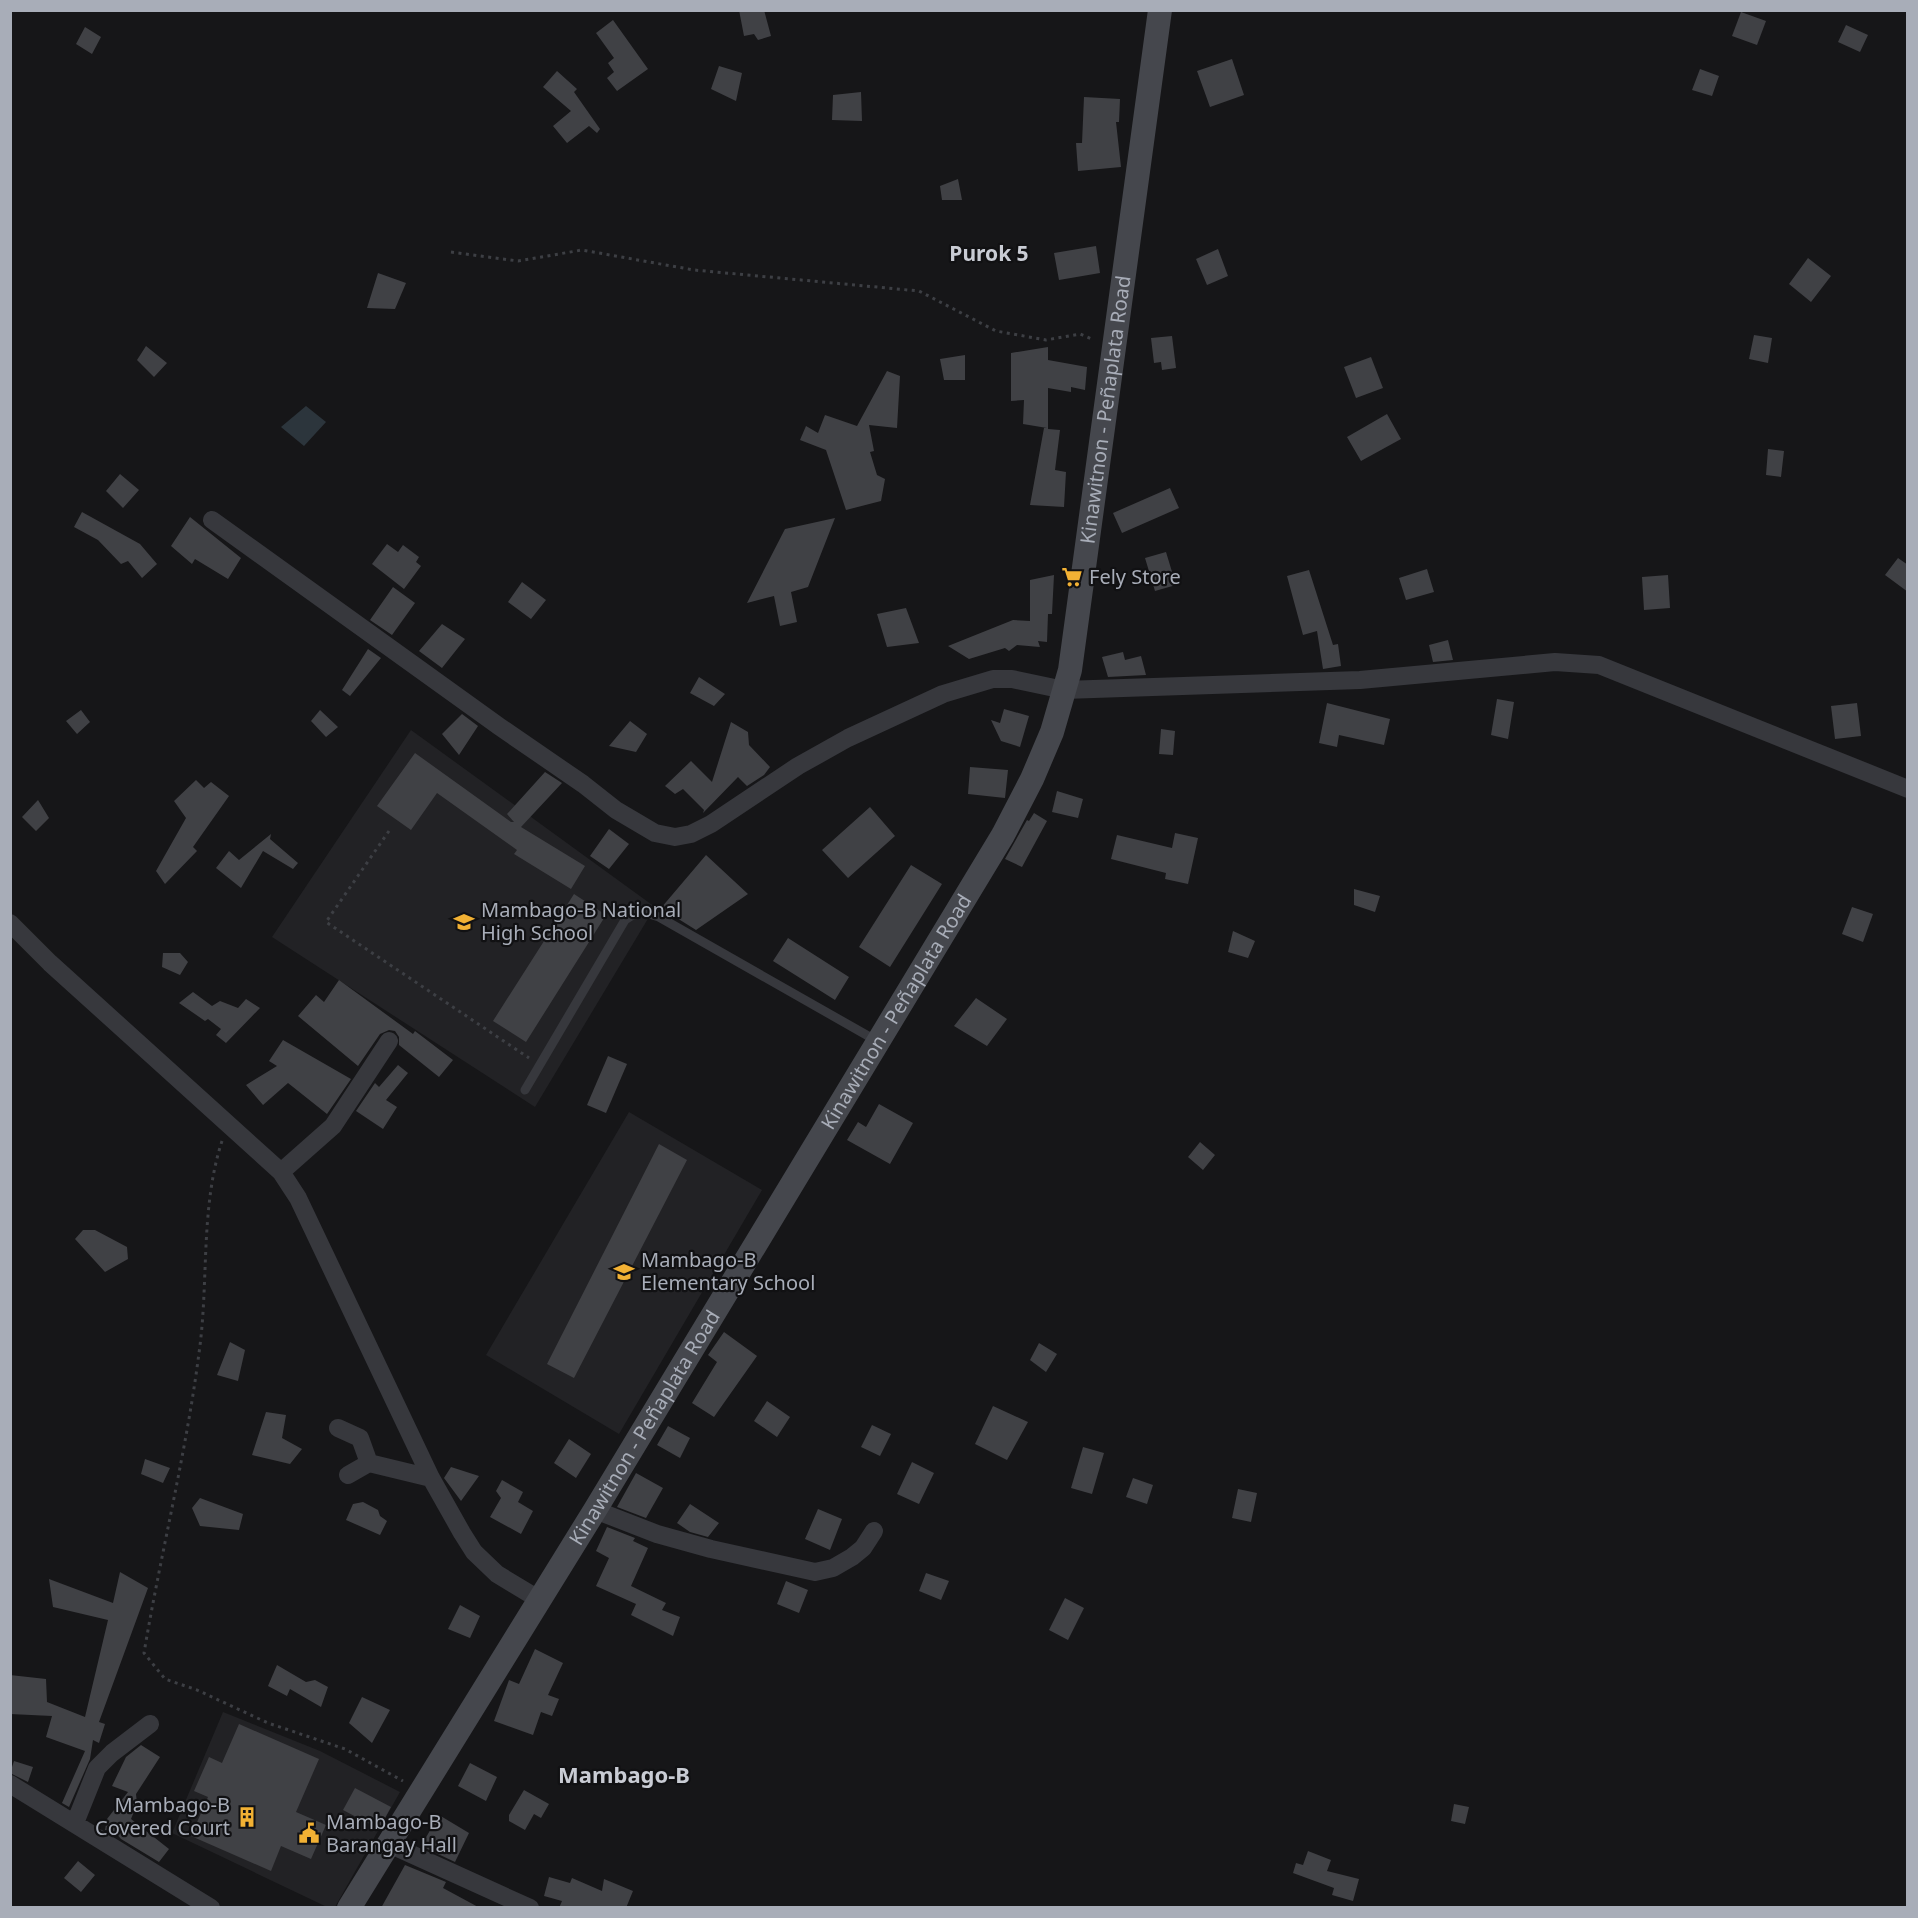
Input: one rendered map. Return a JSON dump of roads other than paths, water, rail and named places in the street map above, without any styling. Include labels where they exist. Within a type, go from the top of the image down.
[{"type":"street","name":"Kinawitnon - Peñaplata Road","points":[[349,1908],[540,1600],[879,1042],[1003,835],[1032,779],[1052,732],[1064,690],[1082,594],[1160,10]]},
{"type":"street","points":[[212,520],[500,727],[583,783],[616,810],[655,833],[675,837],[691,834],[798,766],[848,738],[943,694],[993,679],[1012,679],[1064,690],[1360,680],[1555,662],[1599,665],[1908,789]]},
{"type":"street","points":[[10,923],[50,963],[227,1125],[282,1172],[298,1198],[348,1300],[431,1478],[474,1552],[497,1574],[540,1600]]},
{"type":"street","points":[[282,1172],[333,1126],[353,1100],[389,1041]]},
{"type":"street","points":[[338,1428],[360,1438],[369,1463]]},
{"type":"street","points":[[348,1475],[369,1463],[431,1478]]},
{"type":"street","points":[[595,1510],[657,1534],[815,1572],[833,1568],[852,1557],[863,1548],[873,1531]]},
{"type":"street","points":[[75,1823],[97,1768],[112,1753],[150,1724]]},
{"type":"street","points":[[10,1784],[211,1908]]},
{"type":"street","points":[[389,1844],[530,1908]]},
{"type":"lane","points":[[525,1090],[625,920],[639,910],[659,917],[879,1042]]},
{"type":"place","name":"Fely Store","points":[[1072,577]]},
{"type":"place","name":"Mambago-B National High School","points":[[464,922]]},
{"type":"place","name":"Mambago-B Elementary School","points":[[624,1272]]},
{"type":"place","name":"Mambago-B Covered Court","points":[[247,1817]]},
{"type":"place","name":"Mambago-B Barangay Hall","points":[[309,1833]]},
{"type":"district","name":"Purok 5","points":[[989,254]]},
{"type":"district","name":"Mambago-B","points":[[624,1775]]}]
